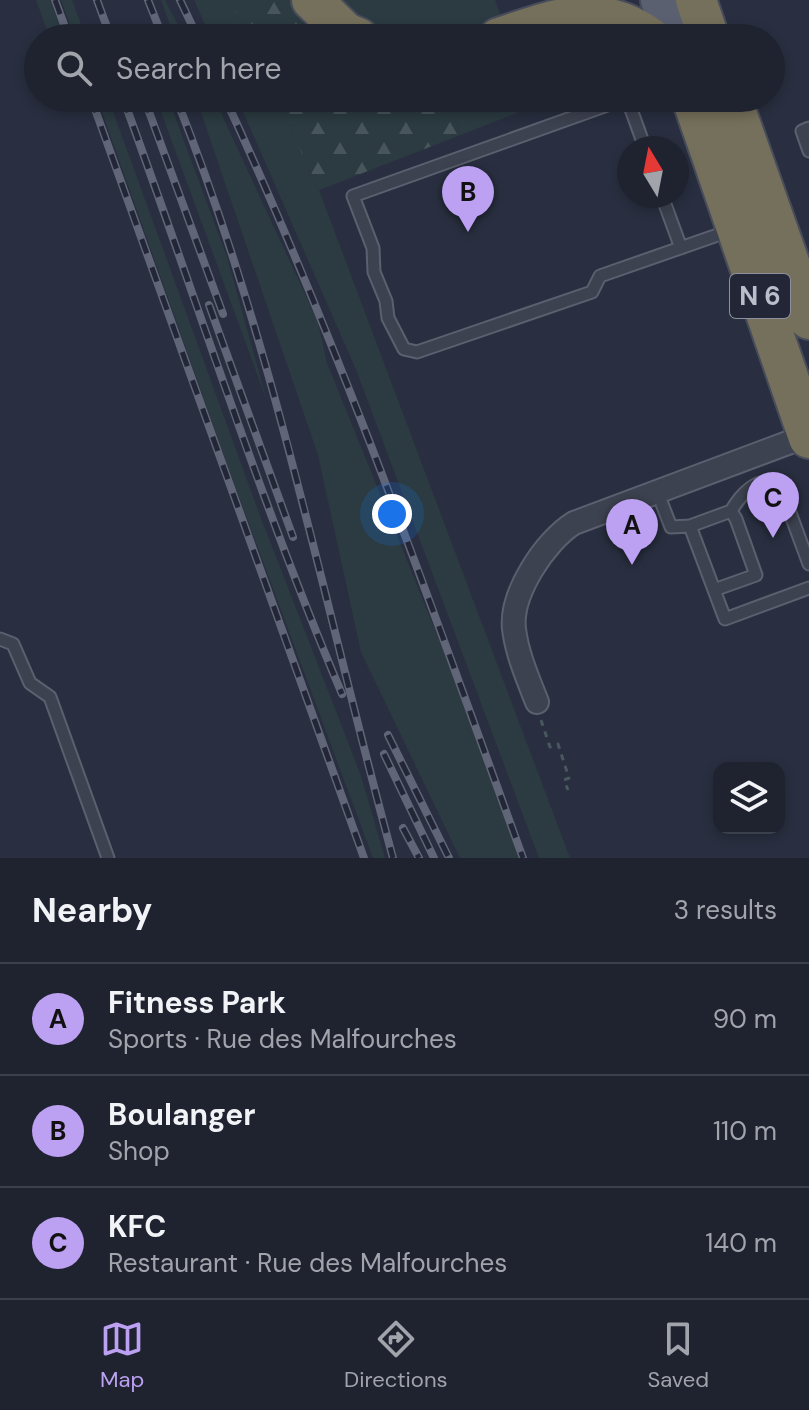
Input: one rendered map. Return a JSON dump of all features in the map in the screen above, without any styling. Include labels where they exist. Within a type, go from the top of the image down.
[{"type":"highway","points":[[312,0],[337,24]]},
{"type":"highway","points":[[696,0],[704,24]]},
{"type":"highway","points":[[540,24],[576,16],[597,16],[628,24]]},
{"type":"highway","name":"N 6","points":[[697,112],[809,436]]},
{"type":"highway","name":"N 6","points":[[736,112],[809,319]]},
{"type":"main road","points":[[658,0],[666,24]]},
{"type":"street","points":[[537,702],[514,630],[514,617],[526,582],[538,560],[563,530],[657,491],[809,436]]},
{"type":"lane","points":[[588,112],[353,196],[373,248],[374,272],[386,301],[388,318],[404,349],[417,352],[592,292],[600,276],[737,229]]},
{"type":"lane","points":[[632,112],[641,136]]},
{"type":"lane","points":[[809,128],[802,131],[809,151]]},
{"type":"lane","points":[[666,208],[681,248]]},
{"type":"lane","points":[[657,491],[671,527],[690,526],[731,511],[740,496],[754,485],[772,481],[779,483],[809,564]]},
{"type":"lane","points":[[714,590],[756,575],[731,511]]},
{"type":"lane","points":[[690,526],[725,619],[809,588]]},
{"type":"lane","points":[[0,639],[13,644],[30,683],[50,697],[108,858]]},
{"type":"path","points":[[543,725],[550,747],[558,744],[569,778],[564,780],[568,790]]},
{"type":"green space","points":[[36,0],[50,0],[59,24],[45,24]]},
{"type":"green space","points":[[61,0],[72,0],[81,24],[70,24]]},
{"type":"green space","points":[[161,0],[165,0],[178,24],[170,24]]},
{"type":"green space","points":[[194,0],[230,0],[241,24],[205,24]]},
{"type":"green space","points":[[230,0],[291,0],[304,24],[241,24]]},
{"type":"green space","points":[[332,0],[495,0],[502,19],[488,24],[366,24]]},
{"type":"green space","points":[[102,112],[113,112],[259,513],[360,773],[385,858],[373,858],[232,478]]},
{"type":"green space","points":[[161,112],[173,112],[227,257],[267,401]]},
{"type":"green space","points":[[201,112],[220,112],[318,322],[327,363],[446,657],[519,858],[460,858],[361,652],[318,455]]},
{"type":"green space","points":[[243,112],[283,112],[319,190],[570,858],[539,858],[357,372]]},
{"type":"green space","points":[[283,112],[457,112],[458,136],[319,190]]},
{"type":"green space","points":[[457,112],[519,112],[458,136]]},
{"type":"railway","points":[[55,0],[64,24]]},
{"type":"railway","points":[[97,0],[106,24]]},
{"type":"railway","points":[[148,0],[157,24]]},
{"type":"railway","points":[[180,0],[191,24]]},
{"type":"railway","points":[[96,112],[364,858]]},
{"type":"railway","points":[[128,112],[255,472],[342,694]]},
{"type":"railway","points":[[149,112],[223,314]]},
{"type":"railway","points":[[181,112],[211,191],[270,380],[393,858]]},
{"type":"railway","points":[[231,112],[345,380],[523,858]]},
{"type":"railway","points":[[209,305],[293,537]]},
{"type":"railway","points":[[388,735],[449,858]]},
{"type":"railway","points":[[384,754],[434,858]]},
{"type":"railway","points":[[403,828],[419,858]]},
{"type":"place","name":"Boulanger","points":[[468,232]]},
{"type":"place","name":"KFC","points":[[773,538]]},
{"type":"place","name":"Fitness Park","points":[[632,565]]}]
